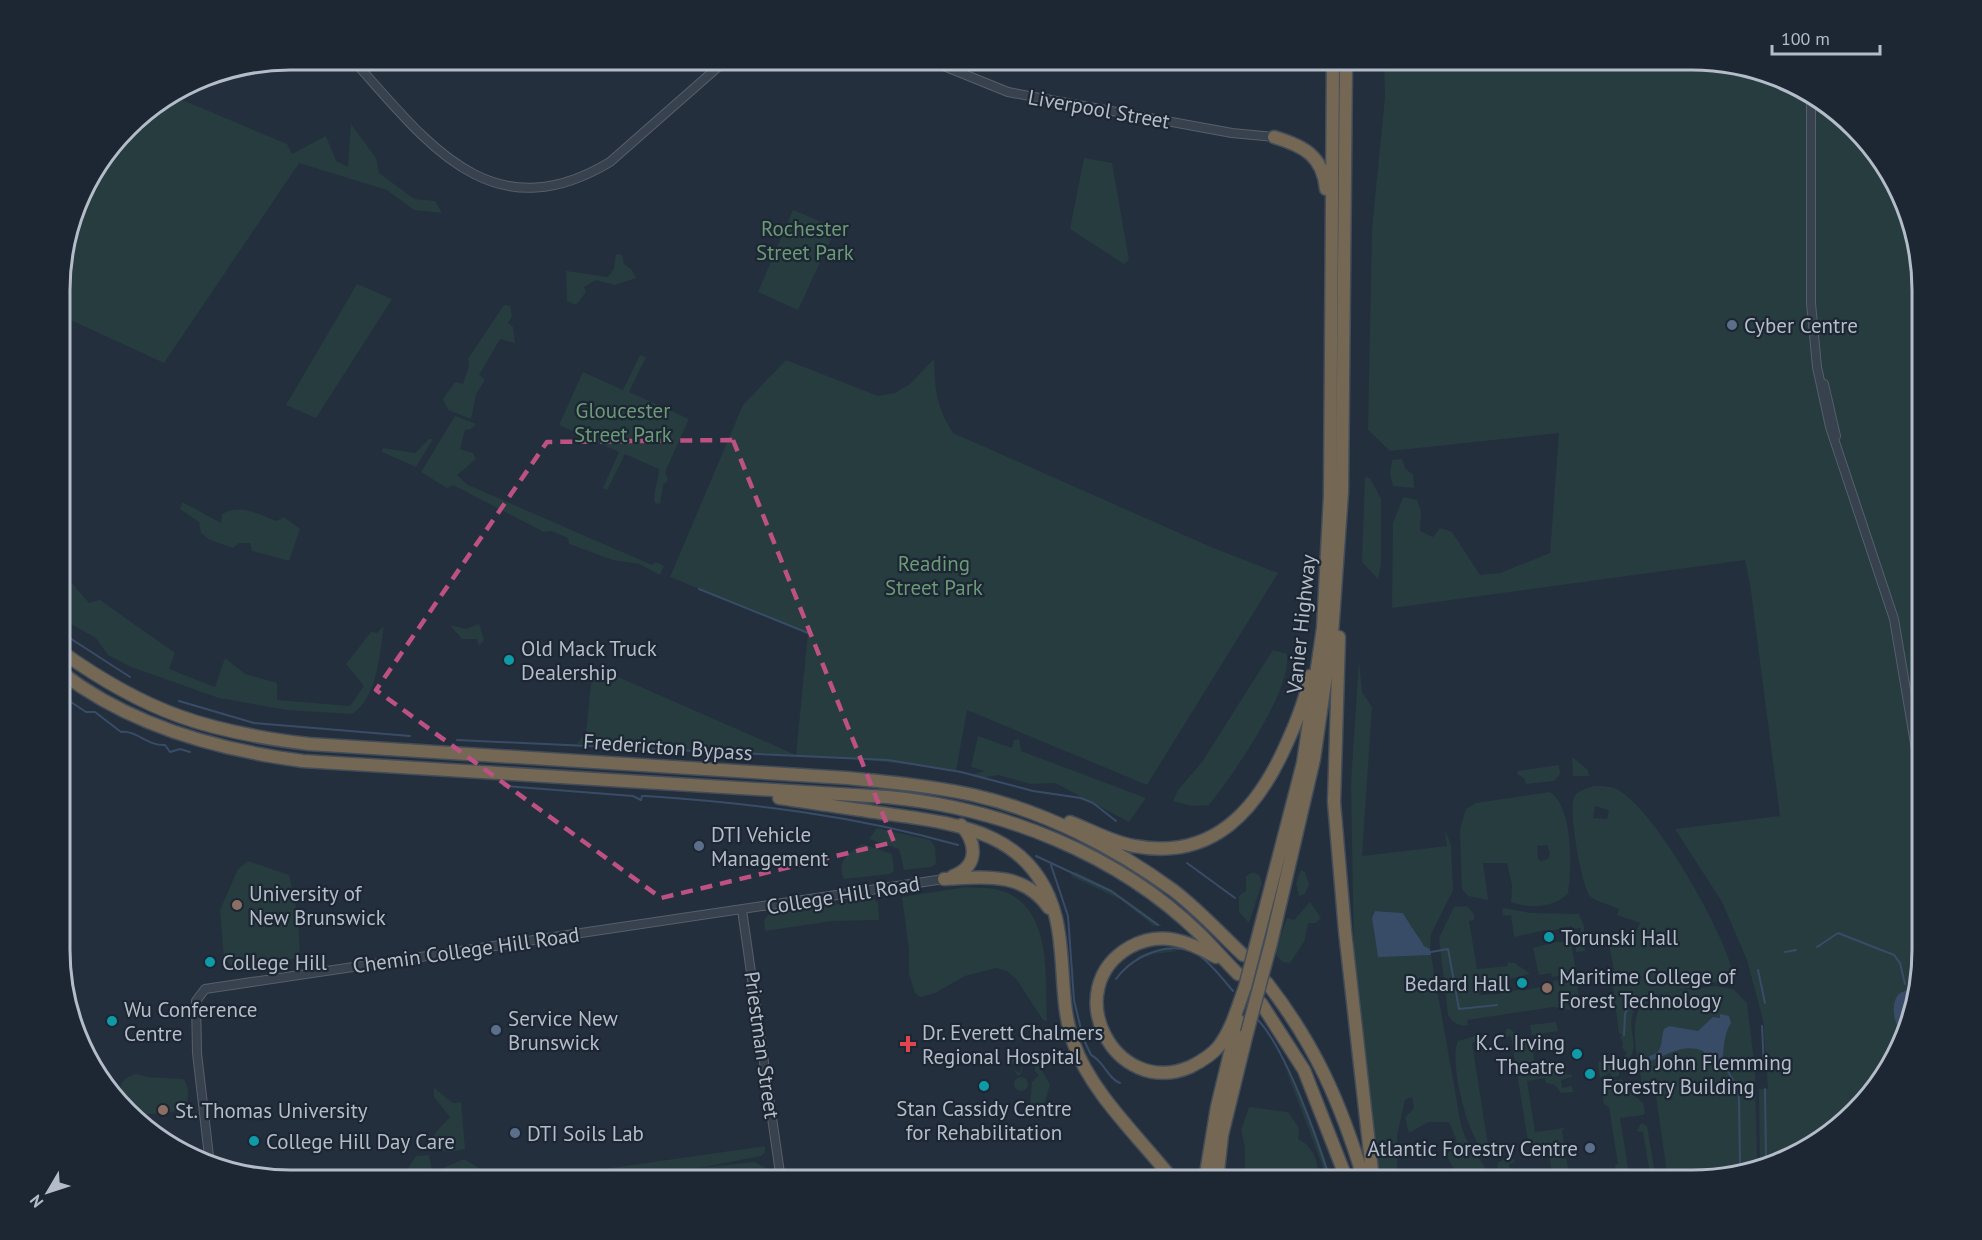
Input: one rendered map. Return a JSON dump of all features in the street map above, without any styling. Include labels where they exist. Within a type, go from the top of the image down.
[{"type":"highway","name":"Vanier Highway","points":[[1206,1170],[1236,1019],[1303,763],[1319,665],[1327,577],[1333,70]]},
{"type":"highway","name":"Vanier Highway","points":[[1217,1170],[1222,1135],[1271,943],[1322,720],[1332,634],[1340,528],[1346,70]]},
{"type":"highway","points":[[1274,137],[1300,147],[1318,162],[1324,173],[1332,244]]},
{"type":"highway","points":[[1340,528],[1334,802],[1345,931],[1371,1170]]},
{"type":"highway","points":[[974,795],[1013,803],[1052,815],[1113,841],[1135,846],[1184,846],[1205,840],[1227,828],[1246,812],[1261,792],[1294,729],[1309,685],[1327,577]]},
{"type":"highway","name":"Fredericton Bypass","points":[[70,658],[109,685],[169,714],[216,729],[260,738],[309,744],[847,778],[926,786],[974,795],[1025,812],[1109,849],[1174,891],[1243,955]]},
{"type":"highway","name":"Fredericton Bypass","points":[[70,678],[100,698],[139,718],[223,748],[266,756],[303,761],[920,801],[1000,819],[1046,836],[1110,866],[1182,919],[1238,974]]},
{"type":"highway","points":[[716,788],[961,825],[993,837],[1022,859],[1044,888],[1056,919],[1066,1011],[1074,1046],[1095,1083],[1165,1170]]},
{"type":"highway","points":[[944,879],[966,869],[974,854],[974,844],[961,825]]},
{"type":"highway","points":[[944,879],[1007,878],[1032,890],[1046,904],[1056,919]]},
{"type":"highway","points":[[1227,964],[1183,940],[1161,938],[1138,942],[1119,955],[1103,976],[1097,996],[1098,1020],[1108,1043],[1122,1057],[1140,1067],[1166,1072],[1182,1070],[1207,1057],[1219,1046],[1236,1019]]},
{"type":"highway","points":[[1267,983],[1301,1031],[1328,1078],[1349,1128],[1361,1170]]},
{"type":"highway","points":[[1262,1003],[1304,1071],[1343,1170]]},
{"type":"street","points":[[362,70],[443,156],[481,177],[503,184],[526,187],[560,184],[593,172],[610,162],[715,70]]},
{"type":"street","name":"Liverpool Street","points":[[954,70],[1008,92],[1232,133],[1274,137]]},
{"type":"street","points":[[1811,106],[1811,303],[1816,363],[1834,418],[1837,443],[1894,619],[1912,726]]},
{"type":"street","name":"College Hill Road","points":[[742,910],[944,879]]},
{"type":"street","name":"Chemin College Hill Road","points":[[209,1154],[198,1073],[196,1001],[200,994],[212,987],[742,910]]},
{"type":"street","name":"Priestman Street","points":[[742,910],[780,1170]]},
{"type":"highlighted area","points":[[733,440],[894,842],[661,898],[376,690],[547,442]]},
{"type":"green space","points":[[1384,70],[1692,70],[1735,75],[1762,82],[1789,93],[1837,125],[1866,156],[1895,206],[1907,247],[1912,290],[1912,950],[1910,978],[1895,1034],[1866,1084],[1826,1124],[1776,1153],[1760,1159],[1759,1089],[1768,1089],[1763,1020],[1747,960],[1722,902],[1675,829],[1780,816],[1745,560],[1392,608],[1393,523],[1403,497],[1417,500],[1421,512],[1420,531],[1433,537],[1440,528],[1452,532],[1480,575],[1500,573],[1550,553],[1559,433],[1390,451],[1368,430],[1372,229],[1385,97]]},
{"type":"green space","points":[[180,100],[287,144],[292,154],[326,136],[336,161],[348,167],[351,124],[376,158],[379,173],[414,199],[435,201],[442,213],[414,210],[387,190],[299,163],[164,363],[70,320],[70,290],[72,262],[78,233],[87,206],[100,180],[125,145],[145,125]]},
{"type":"green space","points":[[1084,158],[1112,163],[1129,260],[1124,264],[1070,229]]},
{"type":"green space","name":"Rochester Street Park","points":[[793,210],[836,228],[798,310],[758,292]]},
{"type":"green space","points":[[616,254],[622,255],[624,264],[631,269],[636,278],[615,285],[596,280],[584,287],[586,292],[576,305],[567,301],[566,271],[608,277],[614,269]]},
{"type":"green space","points":[[357,284],[392,299],[316,418],[286,405]]},
{"type":"green space","points":[[504,305],[510,306],[512,316],[508,323],[513,327],[515,343],[500,339],[479,375],[485,380],[476,394],[471,419],[448,410],[443,399],[455,382],[463,384],[469,366],[468,359]]},
{"type":"green space","name":"Gloucester Street Park","points":[[640,355],[646,357],[629,392],[689,419],[665,472],[668,480],[663,485],[660,504],[655,503],[654,499],[659,469],[625,454],[607,490],[603,488],[619,452],[559,425],[583,372],[623,390]]},
{"type":"green space","name":"Reading Street Park","points":[[934,359],[937,398],[953,433],[1211,547],[1278,573],[1147,785],[967,710],[956,771],[814,756],[577,744],[586,732],[593,666],[796,755],[808,633],[670,577],[743,405],[786,360],[878,396],[895,393],[910,384]]},
{"type":"green space","points":[[455,416],[476,424],[471,429],[465,430],[460,449],[473,453],[476,459],[457,475],[468,485],[652,565],[656,562],[664,566],[660,575],[639,564],[613,560],[569,544],[568,538],[551,531],[544,532],[453,485],[447,488],[421,472]]},
{"type":"green space","points":[[429,439],[433,439],[416,467],[382,452],[383,448],[415,453]]},
{"type":"green space","points":[[1402,459],[1405,468],[1413,475],[1414,488],[1393,486],[1390,474],[1392,460]]},
{"type":"green space","points":[[1365,477],[1370,478],[1381,499],[1381,565],[1378,579],[1362,562]]},
{"type":"green space","points":[[182,502],[221,523],[222,514],[236,510],[250,511],[277,521],[284,517],[300,529],[289,561],[252,551],[250,543],[239,543],[233,548],[210,540],[201,533],[199,522],[180,509]]},
{"type":"green space","points":[[70,581],[89,603],[100,600],[175,653],[169,669],[215,687],[225,658],[245,674],[277,683],[277,700],[350,706],[364,686],[346,664],[371,632],[377,633],[384,626],[379,662],[372,686],[361,707],[352,714],[287,710],[219,698],[131,667],[108,655],[96,638],[70,623]]},
{"type":"green space","points":[[479,624],[484,640],[479,646],[477,639],[462,639],[450,625],[466,629]]},
{"type":"green space","points":[[1273,650],[1287,654],[1286,670],[1280,689],[1271,710],[1232,774],[1209,805],[1193,806],[1173,801],[1178,790],[1202,762]]},
{"type":"green space","points":[[1359,661],[1362,692],[1372,707],[1362,856],[1447,846],[1445,830],[1451,845],[1453,890],[1431,934],[1430,949],[1417,938],[1403,913],[1375,911],[1372,918],[1378,956],[1431,955],[1461,1125],[1465,1137],[1486,1170],[1454,1170],[1446,1155],[1457,1141],[1449,1122],[1428,1122],[1409,1133],[1405,1118],[1414,1108],[1412,1097],[1405,1100],[1397,1135],[1397,1170],[1375,1170],[1351,956],[1354,955],[1351,783]]},
{"type":"green space","points":[[978,736],[1012,748],[1014,740],[1019,739],[1021,751],[1146,798],[1129,822],[1055,783],[1031,784],[998,775],[983,778],[971,775],[985,771],[971,767]]},
{"type":"green space","points":[[1572,757],[1588,770],[1589,776],[1573,776]]},
{"type":"green space","points":[[1559,765],[1560,774],[1554,781],[1526,784],[1524,778],[1517,774],[1518,771]]},
{"type":"green space","points":[[1594,786],[1614,788],[1620,791],[1636,804],[1653,824],[1688,876],[1717,931],[1734,975],[1732,979],[1643,998],[1632,1018],[1633,1051],[1619,1070],[1619,1076],[1612,1077],[1610,1073],[1600,1078],[1598,1062],[1623,1058],[1627,1053],[1622,1047],[1620,1036],[1623,1036],[1619,1033],[1611,971],[1614,970],[1607,934],[1634,937],[1640,923],[1617,915],[1619,909],[1592,898],[1586,889],[1576,847],[1573,804],[1574,797],[1578,793]],"holes":[[[1595,806],[1609,810],[1607,819],[1593,818]]]},
{"type":"green space","points":[[1550,792],[1558,800],[1567,824],[1570,854],[1568,893],[1563,898],[1541,906],[1526,906],[1511,902],[1512,885],[1507,863],[1483,863],[1488,900],[1468,896],[1462,889],[1460,829],[1466,809],[1476,803]],"holes":[[[1547,845],[1550,853],[1548,859],[1541,861],[1538,859],[1537,846]]]},
{"type":"green space","points":[[877,828],[930,840],[935,847],[936,864],[931,867],[904,870],[899,849],[869,839]]},
{"type":"green space","points":[[862,844],[892,854],[894,871],[890,874],[844,879],[842,863]]},
{"type":"green space","points":[[248,861],[289,875],[298,916],[300,958],[234,968],[224,959],[220,910],[238,869]]},
{"type":"green space","points":[[1301,870],[1305,872],[1309,884],[1305,894],[1299,896],[1296,883]]},
{"type":"green space","points":[[1076,872],[1114,891],[1162,926],[1154,926],[1120,899],[1073,877],[1070,873]]},
{"type":"green space","points":[[1253,872],[1259,875],[1262,883],[1249,923],[1239,912],[1239,896],[1246,891],[1246,876]]},
{"type":"green space","points":[[966,887],[1002,891],[1018,899],[1030,912],[1043,946],[1047,1021],[1043,1020],[1017,980],[1007,971],[996,968],[965,976],[935,993],[920,997],[915,993],[909,974],[909,949],[902,897]]},
{"type":"green space","points":[[874,899],[878,903],[879,920],[832,921],[765,931],[764,920],[769,914]]},
{"type":"green space","points":[[1310,902],[1321,918],[1316,923],[1308,923],[1305,940],[1290,963],[1282,962],[1275,953],[1287,918],[1294,920]]},
{"type":"green space","points":[[1467,906],[1474,914],[1474,920],[1469,921],[1477,969],[1507,966],[1508,962],[1515,963],[1530,974],[1481,985],[1479,995],[1499,994],[1521,989],[1522,991],[1553,984],[1553,981],[1576,978],[1581,1009],[1569,1010],[1553,1007],[1467,1020],[1468,1025],[1459,1025],[1454,1022],[1448,1015],[1439,938],[1454,907]]},
{"type":"green space","points":[[1502,909],[1530,913],[1579,914],[1584,926],[1585,951],[1576,952],[1575,941],[1579,937],[1581,928],[1573,929],[1572,926],[1514,937],[1511,915],[1503,916]]},
{"type":"green space","points":[[1556,942],[1571,942],[1576,973],[1552,977],[1551,973],[1539,975],[1533,948]]},
{"type":"green space","points":[[1168,948],[1178,951],[1153,954],[1135,961],[1116,979],[1140,955]]},
{"type":"green space","points":[[1715,986],[1733,989],[1747,1003],[1755,1070],[1757,1160],[1720,1168],[1667,1170],[1655,1089],[1643,1088],[1635,1025],[1637,1013],[1642,1004],[1658,995]]},
{"type":"green space","points":[[1556,1022],[1558,1031],[1532,1035],[1530,1025]]},
{"type":"green space","points":[[1506,1029],[1510,1029],[1532,1047],[1535,1066],[1555,1063],[1566,1071],[1567,1075],[1571,1074],[1572,1077],[1561,1080],[1562,1088],[1572,1086],[1573,1092],[1561,1093],[1555,1085],[1546,1083],[1545,1078],[1527,1081],[1535,1132],[1565,1128],[1562,1131],[1568,1170],[1551,1170],[1547,1144],[1534,1145],[1528,1141],[1511,1036],[1505,1037]]},
{"type":"green space","points":[[1475,1036],[1476,1042],[1472,1043],[1488,1145],[1493,1145],[1495,1149],[1491,1156],[1483,1150],[1475,1138],[1462,1103],[1458,1084],[1456,1051],[1458,1041]]},
{"type":"green space","points":[[1010,1053],[1038,1063],[1050,1085],[1043,1108],[1030,1104],[1032,1082],[1039,1075],[1035,1071],[1035,1062],[1032,1065],[1024,1063],[1021,1074],[1018,1076],[1014,1070],[1020,1073],[1022,1065],[1017,1061],[1010,1066],[1012,1055]]},
{"type":"green space","points":[[1282,1059],[1313,1126],[1328,1170],[1324,1170]]},
{"type":"green space","points":[[136,1074],[147,1077],[183,1079],[188,1094],[184,1109],[144,1114],[120,1089],[122,1082]]},
{"type":"green space","points":[[1021,1077],[1026,1079],[1028,1084],[1026,1089],[1021,1091],[1016,1089],[1014,1084],[1016,1079]]},
{"type":"green space","points":[[1622,1079],[1626,1092],[1629,1091],[1643,1103],[1645,1113],[1620,1118],[1628,1170],[1616,1170],[1615,1165],[1618,1164],[1609,1107],[1604,1104],[1601,1083],[1605,1082],[1606,1086],[1613,1085],[1612,1081]]},
{"type":"green space","points":[[434,1088],[453,1103],[461,1102],[465,1149],[449,1152],[429,1148],[436,1132],[450,1117],[434,1097]]},
{"type":"green space","points":[[1249,1107],[1288,1112],[1299,1128],[1298,1139],[1312,1151],[1318,1170],[1245,1170],[1245,1147],[1241,1130]]},
{"type":"green space","points":[[1641,1123],[1647,1126],[1654,1170],[1649,1170],[1643,1132],[1637,1131]]},
{"type":"green space","points":[[765,1146],[765,1152],[761,1156],[699,1168],[754,1162],[766,1170],[597,1170]]},
{"type":"green space","points":[[429,1155],[432,1170],[407,1170],[416,1156]]},
{"type":"green space","points":[[1512,1157],[1515,1162],[1509,1164],[1510,1170],[1497,1170],[1498,1162]]},
{"type":"green space","points":[[464,1159],[482,1170],[439,1170]]},
{"type":"water","points":[[1375,911],[1403,913],[1424,946],[1430,949],[1431,955],[1378,957],[1372,918]]},
{"type":"water","points":[[1908,990],[1898,1026],[1894,1003],[1902,992]]},
{"type":"water","points":[[1720,1014],[1729,1016],[1731,1023],[1725,1039],[1721,1066],[1711,1063],[1703,1051],[1689,1048],[1650,1061],[1649,1056],[1660,1049],[1664,1029],[1669,1026],[1698,1031],[1713,1017],[1720,1018]]},
{"type":"waterway","points":[[699,589],[808,633]]},
{"type":"waterway","points":[[70,638],[130,677]]},
{"type":"waterway","points":[[70,701],[86,712],[95,712],[121,732],[132,733],[153,743],[165,745],[170,752],[180,749],[190,752]]},
{"type":"waterway","points":[[179,701],[254,723],[410,736]]},
{"type":"waterway","points":[[457,740],[888,760],[961,772],[1033,791],[1081,798],[1093,803],[1116,821]]},
{"type":"waterway","points":[[504,786],[633,796],[641,800],[642,796],[646,796],[804,812],[881,826],[958,845]]},
{"type":"waterway","points":[[1036,856],[1111,891],[1158,925]]},
{"type":"waterway","points":[[1187,863],[1235,898]]},
{"type":"waterway","points":[[1051,865],[1068,916],[1074,1000],[1083,1038],[1091,1055],[1120,1083]]},
{"type":"waterway","points":[[1817,947],[1838,933],[1894,955],[1900,963],[1905,984]]},
{"type":"waterway","points":[[1116,979],[1124,970],[1145,955],[1157,951],[1182,949],[1205,960],[1233,991]]},
{"type":"waterway","points":[[1431,952],[1448,949],[1459,1009],[1497,1005]]},
{"type":"waterway","points":[[1785,952],[1796,950]]},
{"type":"waterway","points":[[1758,970],[1765,1003]]},
{"type":"waterway","points":[[1624,1035],[1625,1014],[1634,995]]},
{"type":"waterway","points":[[1257,1019],[1279,1050],[1300,1095],[1327,1170]]},
{"type":"waterway","points":[[1762,1026],[1764,1067]]},
{"type":"waterway","points":[[1722,1062],[1735,1083],[1739,1098],[1740,1164]]},
{"type":"waterway","points":[[1765,1089],[1766,1157]]},
{"type":"place","name":"Cyber Centre","points":[[1732,325]]},
{"type":"place","name":"Old Mack Truck Dealership","points":[[509,660]]},
{"type":"place","name":"DTI Vehicle Management","points":[[699,846]]},
{"type":"place","name":"University of New Brunswick","points":[[237,905]]},
{"type":"place","name":"Torunski Hall","points":[[1549,937]]},
{"type":"place","name":"College Hill","points":[[210,962]]},
{"type":"place","name":"Bedard Hall","points":[[1522,983]]},
{"type":"place","name":"Maritime College of Forest Technology","points":[[1547,988]]},
{"type":"place","name":"Wu Conference Centre","points":[[112,1021]]},
{"type":"place","name":"Service New Brunswick","points":[[496,1030]]},
{"type":"place","name":"Dr. Everett Chalmers Regional Hospital","points":[[908,1044]]},
{"type":"place","name":"K.C. Irving Theatre","points":[[1577,1054]]},
{"type":"place","name":"Hugh John Flemming Forestry Building","points":[[1590,1074]]},
{"type":"place","name":"Stan Cassidy Centre for Rehabilitation","points":[[984,1086]]},
{"type":"place","name":"St. Thomas University","points":[[163,1110]]},
{"type":"place","name":"DTI Soils Lab","points":[[515,1133]]},
{"type":"place","name":"College Hill Day Care","points":[[254,1141]]},
{"type":"place","name":"Atlantic Forestry Centre","points":[[1590,1148]]}]
